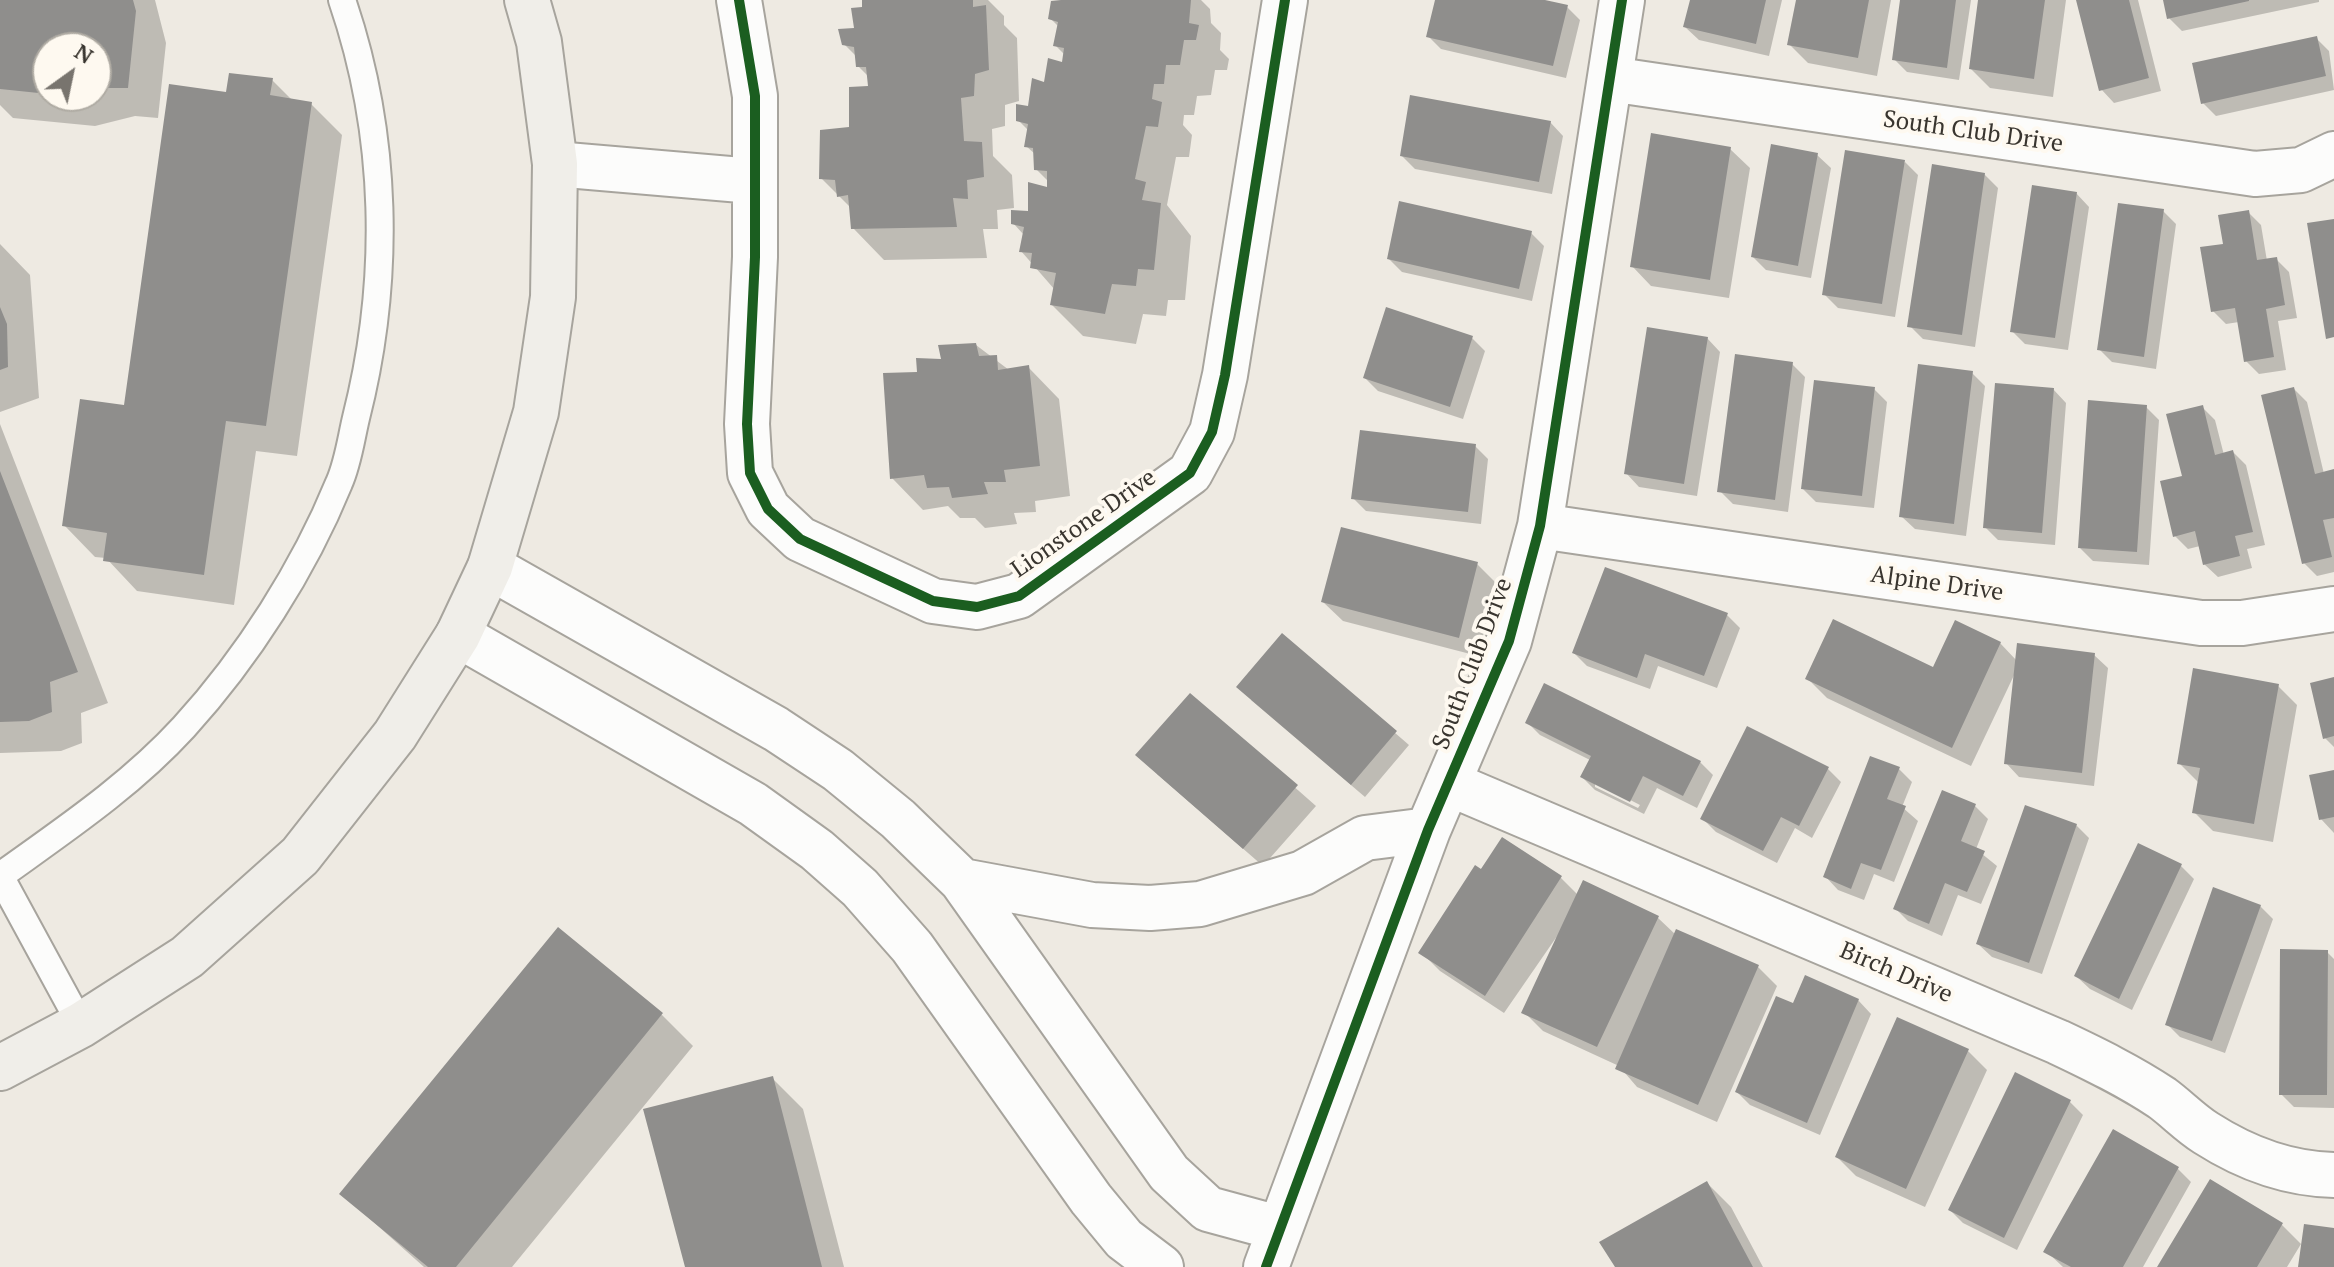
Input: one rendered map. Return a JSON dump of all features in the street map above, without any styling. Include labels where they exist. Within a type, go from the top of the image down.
[{"type":"main road","points":[[0,1068],[81,1025],[187,957],[300,856],[395,735],[458,635],[490,567],[536,412],[553,297],[555,164],[539,42],[527,0]]},
{"type":"street","name":"Lionstone Drive","points":[[739,0],[755,96],[755,257],[747,424],[750,473],[768,509],[800,539],[933,601],[977,607],[1019,596],[1190,473],[1212,432],[1225,375],[1285,0]]},
{"type":"street","name":"South Club Drive","points":[[1272,1248],[1428,830],[1509,641],[1540,526],[1622,0]]},
{"type":"street","name":"South Club Drive","points":[[1610,79],[2255,174],[2301,170],[2334,154]]},
{"type":"street","points":[[555,164],[753,181]]},
{"type":"street","name":"Alpine Drive","points":[[1540,526],[2201,623],[2242,623],[2334,609]]},
{"type":"street","points":[[490,567],[801,745],[898,819],[962,881],[1169,1173],[1208,1209],[1272,1248]]},
{"type":"street","points":[[458,635],[753,804],[817,850],[849,879],[912,947],[1091,1199],[1124,1239],[1161,1267]]},
{"type":"street","name":"Birch Drive","points":[[1448,783],[2058,1042],[2120,1071],[2165,1100],[2205,1133],[2252,1158],[2300,1174],[2334,1175]]},
{"type":"street","points":[[962,881],[1092,905],[1150,908],[1200,904],[1303,873],[1365,838],[1428,830]]},
{"type":"lane","points":[[81,1025],[0,876],[110,797],[184,727],[246,647],[302,560],[340,480],[352,435],[367,375],[380,267],[377,150],[361,55],[342,0]]},
{"type":"building","points":[[0,0],[133,0],[136,11],[128,88],[112,88],[112,32],[32,32],[32,92],[0,89]]},
{"type":"building","points":[[862,0],[973,0],[973,7],[986,5],[989,70],[975,74],[974,96],[961,98],[964,141],[982,142],[984,177],[967,180],[968,199],[953,198],[957,227],[851,229],[848,195],[837,197],[835,180],[819,179],[820,130],[849,127],[849,87],[868,86],[866,67],[856,67],[854,47],[842,45],[838,29],[854,28],[851,8],[862,7]]},
{"type":"building","points":[[1191,0],[1189,23],[1199,25],[1196,40],[1184,40],[1180,65],[1166,65],[1164,84],[1154,84],[1152,99],[1162,102],[1158,127],[1146,126],[1135,179],[1146,182],[1142,200],[1161,203],[1154,270],[1138,269],[1136,286],[1112,284],[1105,314],[1050,305],[1056,273],[1030,268],[1032,253],[1019,252],[1024,227],[1011,224],[1011,210],[1028,211],[1028,182],[1047,187],[1047,171],[1034,170],[1033,148],[1024,147],[1028,124],[1016,121],[1016,104],[1028,106],[1032,78],[1044,82],[1048,58],[1062,62],[1064,48],[1053,46],[1058,22],[1048,19],[1051,1]]},
{"type":"building","points":[[1435,0],[1545,0],[1568,5],[1553,66],[1426,37]]},
{"type":"building","points":[[1690,0],[1766,0],[1756,44],[1683,27]]},
{"type":"building","points":[[1796,0],[1869,0],[1858,58],[1787,45]]},
{"type":"building","points":[[1900,0],[1956,0],[1947,68],[1892,60]]},
{"type":"building","points":[[1978,0],[2045,0],[2034,79],[1969,69]]},
{"type":"building","points":[[2076,0],[2129,0],[2149,78],[2099,91]]},
{"type":"building","points":[[2163,0],[2249,0],[2249,1],[2167,19]]},
{"type":"building","points":[[2317,36],[2326,76],[2201,104],[2192,63]]},
{"type":"building","points":[[229,73],[273,78],[270,95],[312,102],[266,426],[226,421],[204,575],[103,561],[107,533],[62,526],[80,399],[124,405],[169,84],[226,92]]},
{"type":"building","points":[[1410,95],[1551,121],[1539,182],[1400,156]]},
{"type":"building","points":[[1651,133],[1731,147],[1710,280],[1630,267]]},
{"type":"building","points":[[1771,144],[1818,153],[1798,266],[1751,257]]},
{"type":"building","points":[[1845,150],[1905,160],[1882,304],[1822,295]]},
{"type":"building","points":[[1932,164],[1985,173],[1962,335],[1907,327]]},
{"type":"building","points":[[2032,185],[2077,192],[2055,338],[2010,332]]},
{"type":"building","points":[[1399,201],[1532,231],[1519,289],[1387,259]]},
{"type":"building","points":[[2118,203],[2164,209],[2144,357],[2097,350]]},
{"type":"building","points":[[2249,210],[2257,260],[2277,257],[2285,305],[2266,309],[2274,357],[2244,362],[2235,308],[2211,312],[2200,247],[2223,244],[2218,215]]},
{"type":"building","points":[[2334,219],[2334,337],[2326,339],[2307,223]]},
{"type":"building","points":[[0,307],[7,324],[8,367],[0,370]]},
{"type":"building","points":[[1386,307],[1473,336],[1450,407],[1363,378]]},
{"type":"building","points":[[1647,327],[1708,337],[1684,484],[1624,474]]},
{"type":"building","points":[[976,343],[979,356],[997,355],[998,370],[1029,365],[1040,466],[1004,470],[1006,482],[984,482],[988,494],[952,498],[949,487],[927,488],[924,475],[890,479],[883,373],[917,372],[916,358],[941,359],[938,345]]},
{"type":"building","points":[[1735,354],[1793,362],[1775,500],[1717,492]]},
{"type":"building","points":[[1918,364],[1973,371],[1954,524],[1899,517]]},
{"type":"building","points":[[1814,380],[1875,387],[1862,496],[1801,489]]},
{"type":"building","points":[[1995,383],[2054,388],[2042,533],[1983,528]]},
{"type":"building","points":[[2294,387],[2315,474],[2334,469],[2334,518],[2323,520],[2332,557],[2302,564],[2261,395]]},
{"type":"building","points":[[2088,400],[2147,405],[2137,552],[2078,548]]},
{"type":"building","points":[[2203,405],[2215,455],[2233,450],[2253,532],[2235,536],[2240,556],[2203,565],[2195,531],[2173,537],[2160,481],[2182,476],[2166,414]]},
{"type":"building","points":[[1360,430],[1476,444],[1468,512],[1351,499]]},
{"type":"building","points":[[0,471],[78,672],[50,682],[52,712],[29,721],[0,722]]},
{"type":"building","points":[[1341,527],[1478,562],[1459,638],[1321,602]]},
{"type":"building","points":[[1605,567],[1728,613],[1704,676],[1645,654],[1637,678],[1572,653]]},
{"type":"building","points":[[1833,619],[1933,667],[1955,620],[2001,642],[1952,748],[1805,679]]},
{"type":"building","points":[[1282,633],[1397,731],[1351,785],[1236,687]]},
{"type":"building","points":[[2017,643],[2095,653],[2082,773],[2004,764]]},
{"type":"building","points":[[2193,668],[2279,684],[2254,824],[2192,813],[2200,768],[2177,764]]},
{"type":"building","points":[[2334,677],[2334,736],[2323,739],[2310,683]]},
{"type":"building","points":[[1544,683],[1701,761],[1683,796],[1643,776],[1630,802],[1580,777],[1591,756],[1525,723]]},
{"type":"building","points":[[1190,693],[1298,785],[1243,849],[1135,755]]},
{"type":"building","points":[[1747,726],[1829,767],[1799,826],[1781,817],[1763,851],[1700,819]]},
{"type":"building","points":[[1870,756],[1900,767],[1887,799],[1906,806],[1881,870],[1861,863],[1851,889],[1823,877]]},
{"type":"building","points":[[2334,770],[2334,817],[2319,820],[2309,775]]},
{"type":"building","points":[[1942,790],[1976,804],[1961,841],[1985,851],[1967,892],[1945,883],[1929,924],[1893,909]]},
{"type":"building","points":[[2025,805],[2077,824],[2029,963],[1976,944]]},
{"type":"building","points":[[1502,837],[1562,876],[1485,996],[1418,953],[1475,865],[1481,869]]},
{"type":"building","points":[[2138,843],[2182,864],[2119,999],[2074,976]]},
{"type":"building","points":[[1583,880],[1659,916],[1597,1047],[1521,1013]]},
{"type":"building","points":[[2213,887],[2261,905],[2212,1041],[2165,1025]]},
{"type":"building","points":[[558,927],[663,1013],[456,1267],[428,1267],[339,1194]]},
{"type":"building","points":[[1676,929],[1759,965],[1698,1105],[1615,1069]]},
{"type":"building","points":[[2280,949],[2328,950],[2327,1095],[2279,1095]]},
{"type":"building","points":[[1805,975],[1859,999],[1807,1123],[1735,1092],[1776,996],[1793,1003]]},
{"type":"building","points":[[1897,1017],[1969,1049],[1906,1189],[1835,1157]]},
{"type":"building","points":[[2015,1072],[2071,1100],[2004,1238],[1948,1210]]},
{"type":"building","points":[[773,1076],[822,1267],[685,1267],[643,1109]]},
{"type":"building","points":[[2113,1129],[2179,1167],[2123,1267],[2071,1267],[2043,1252]]},
{"type":"building","points":[[2210,1179],[2283,1223],[2257,1267],[2157,1267]]},
{"type":"building","points":[[1707,1181],[1753,1267],[1615,1267],[1599,1242]]},
{"type":"building","points":[[2304,1224],[2334,1228],[2334,1267],[2298,1267]]},
{"type":"cycle path","points":[[739,0],[755,96],[755,257],[747,424],[750,473],[768,509],[800,539],[933,601],[977,607],[1019,596],[1190,473],[1212,432],[1225,375],[1285,0]]},
{"type":"cycle path","points":[[1266,1267],[1428,830],[1509,641],[1540,526],[1622,0]]}]
